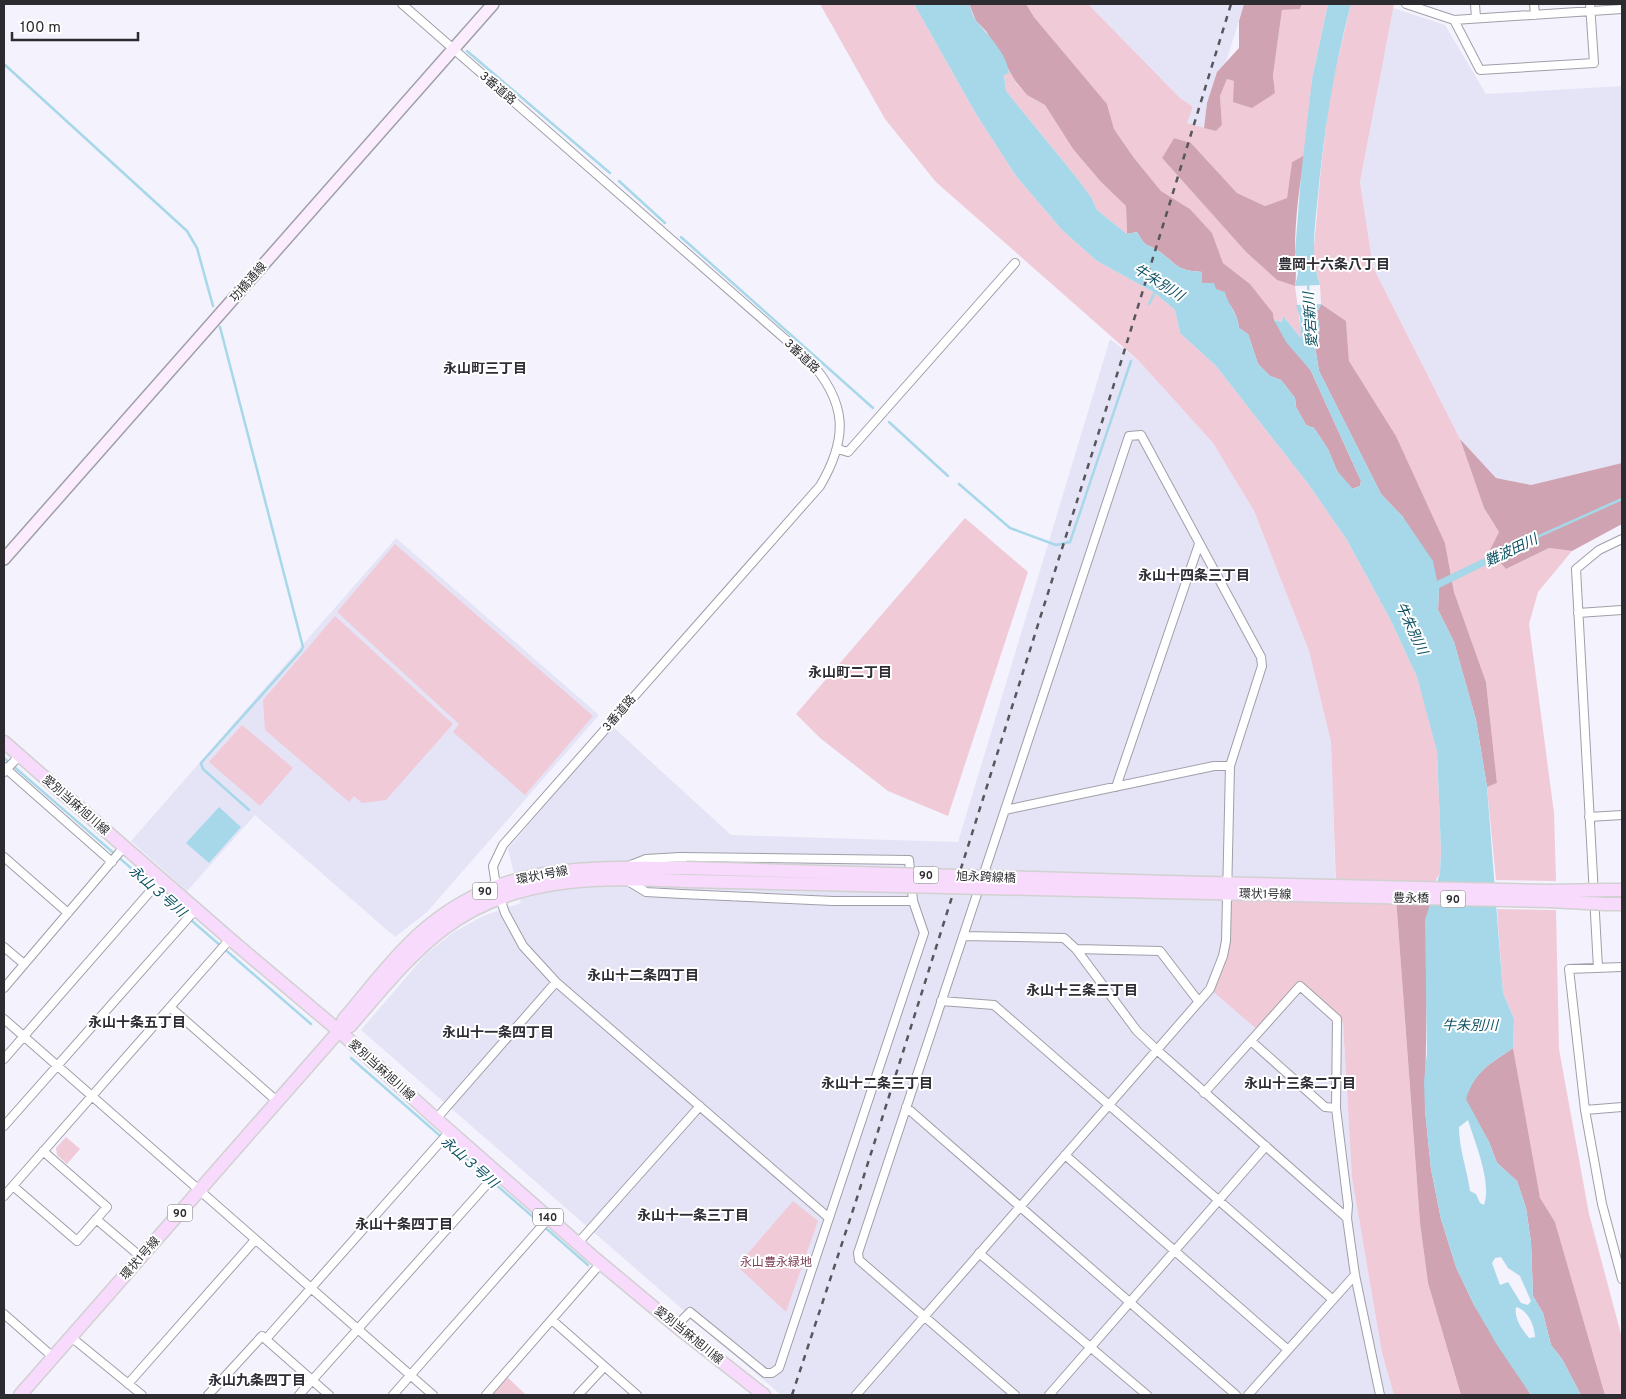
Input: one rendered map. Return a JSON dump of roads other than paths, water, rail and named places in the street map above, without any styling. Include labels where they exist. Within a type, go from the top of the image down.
[{"type":"main road","name":"愛別当麻旭川線","points":[[4,742],[18,758],[194,911],[225,944],[340,1031],[436,1119],[448,1133],[495,1175],[544,1223],[578,1243],[676,1326],[764,1395]]},
{"type":"main road","name":"環状1号線","points":[[20,1395],[340,1031],[350,1026],[411,958],[441,931],[498,892],[623,873],[686,874]]},
{"type":"main road","name":"旭永跨線橋","points":[[686,874],[1165,887]]},
{"type":"main road","name":"環状1号線","points":[[1165,887],[1366,891]]},
{"type":"main road","name":"90","points":[[1545,896],[1622,890]]},
{"type":"main road","name":"豊永橋","points":[[1366,891],[1545,896]]},
{"type":"main road","name":"90","points":[[1545,896],[1606,904],[1622,904]]},
{"type":"street","name":"3番道路","points":[[402,4],[808,359],[822,374],[832,390],[840,427],[838,449],[820,486],[500,849],[493,863],[498,892],[505,913],[522,946],[556,982],[829,1218]]},
{"type":"street","name":"功橋通線","points":[[4,560],[493,4]]},
{"type":"street","points":[[1406,4],[1454,20],[1535,15],[1591,7],[1622,9]]},
{"type":"street","points":[[1474,4],[1476,18]]},
{"type":"street","points":[[1534,4],[1535,15]]},
{"type":"street","points":[[1454,20],[1480,70],[1594,63],[1591,7]]},
{"type":"street","points":[[838,449],[848,452],[1015,264]]},
{"type":"street","points":[[856,1395],[924,1317],[979,1253],[1021,1205],[1158,1051],[1210,989],[1223,956],[1230,766],[1262,666],[1261,657],[1140,435],[1129,436],[858,1253],[859,1260],[924,1317],[1014,1395]]},
{"type":"street","points":[[1598,968],[1576,570],[1599,550],[1622,539]]},
{"type":"street","points":[[1116,787],[1199,544]]},
{"type":"street","points":[[1578,613],[1622,610]]},
{"type":"street","points":[[18,758],[6,769],[113,860]]},
{"type":"street","points":[[1005,810],[1214,766],[1230,766]]},
{"type":"street","points":[[1589,817],[1622,815]]},
{"type":"street","points":[[4,988],[122,850]]},
{"type":"street","points":[[4,857],[68,913]]},
{"type":"street","points":[[676,1326],[690,1312],[765,1373],[772,1373],[779,1368],[924,933],[913,901],[909,860],[680,857],[646,859],[623,873],[646,892],[777,899],[913,901]]},
{"type":"street","points":[[4,1059],[159,881]]},
{"type":"street","points":[[4,1126],[194,911]]},
{"type":"street","points":[[963,936],[1064,938],[1076,949],[1137,1030],[1158,1051],[1204,1094],[1347,1218]]},
{"type":"street","points":[[4,1196],[225,944]]},
{"type":"street","points":[[4,947],[24,964]]},
{"type":"street","points":[[1076,949],[1160,951],[1199,1002]]},
{"type":"street","points":[[1622,967],[1569,969],[1586,1110],[1602,1204],[1622,1279]]},
{"type":"street","points":[[436,1119],[556,982]]},
{"type":"street","points":[[1204,1094],[1300,986],[1337,1019],[1336,1108],[1348,1205],[1347,1218],[1355,1275],[1380,1395]]},
{"type":"street","points":[[942,1001],[994,1005],[1217,1201],[1332,1299]]},
{"type":"street","points":[[170,1007],[278,1102]]},
{"type":"street","points":[[4,1019],[433,1395]]},
{"type":"street","points":[[1251,1042],[1325,1107],[1336,1108]]},
{"type":"street","points":[[578,1243],[700,1106]]},
{"type":"street","points":[[906,1107],[1021,1205],[1236,1395]]},
{"type":"street","points":[[1586,1110],[1622,1107]]},
{"type":"street","points":[[266,1340],[448,1133]]},
{"type":"street","points":[[1049,1395],[1266,1146]]},
{"type":"street","points":[[13,1186],[77,1242],[107,1207],[43,1151]]},
{"type":"street","points":[[1065,1155],[1287,1349]]},
{"type":"street","points":[[299,1395],[495,1175]]},
{"type":"street","points":[[96,1219],[141,1257]]},
{"type":"street","points":[[393,1395],[544,1223]]},
{"type":"street","points":[[128,1384],[255,1240]]},
{"type":"street","points":[[979,1253],[1147,1395]]},
{"type":"street","points":[[486,1395],[601,1264]]},
{"type":"street","points":[[1248,1395],[1287,1349],[1355,1275]]},
{"type":"street","points":[[4,1314],[53,1357]]},
{"type":"street","points":[[552,1320],[637,1395]]},
{"type":"street","points":[[208,1395],[262,1336],[329,1395]]},
{"type":"street","points":[[71,1337],[142,1395]]},
{"type":"street","points":[[578,1395],[604,1367]]},
{"type":"water","name":"牛朱別川","points":[[914,4],[969,4],[976,20],[997,46],[1008,66],[1009,73],[1004,75],[1006,91],[1076,177],[1091,197],[1097,210],[1127,234],[1137,232],[1145,244],[1160,252],[1178,266],[1187,270],[1202,272],[1202,283],[1214,283],[1216,289],[1225,292],[1237,318],[1239,328],[1248,334],[1258,364],[1270,376],[1281,380],[1295,398],[1296,407],[1306,425],[1314,428],[1328,449],[1337,471],[1353,489],[1360,486],[1361,481],[1311,371],[1286,342],[1274,320],[1282,322],[1283,316],[1301,338],[1300,318],[1296,305],[1321,304],[1317,313],[1320,330],[1314,340],[1319,371],[1381,494],[1403,517],[1433,561],[1437,581],[1497,552],[1501,558],[1439,588],[1438,610],[1454,642],[1476,720],[1487,787],[1503,993],[1514,1019],[1513,1048],[1484,1069],[1474,1081],[1466,1099],[1489,1142],[1497,1163],[1517,1181],[1526,1208],[1531,1242],[1533,1296],[1543,1313],[1551,1345],[1562,1359],[1581,1395],[1531,1395],[1497,1345],[1474,1305],[1456,1267],[1441,1219],[1431,1169],[1424,1081],[1427,1053],[1425,920],[1440,873],[1441,851],[1437,751],[1417,677],[1390,619],[1347,540],[1309,485],[1216,366],[1180,333],[1175,310],[1155,293],[1097,261],[1063,231],[1016,176],[976,114]],"holes":[[[1468,1120],[1484,1174],[1486,1185],[1484,1205],[1480,1203],[1476,1194],[1470,1191],[1462,1151],[1459,1127]],[[1501,1257],[1508,1268],[1520,1276],[1531,1301],[1528,1305],[1521,1303],[1508,1282],[1500,1285],[1492,1263],[1495,1258]],[[1516,1307],[1527,1315],[1532,1323],[1535,1337],[1529,1338],[1526,1335],[1519,1324]]]},
{"type":"water","points":[[1328,4],[1351,4],[1335,75],[1320,171],[1314,252],[1320,285],[1295,286],[1298,273],[1295,252],[1301,176],[1312,79]]},
{"type":"water","points":[[219,807],[241,827],[209,863],[186,843]]},
{"type":"waterway","points":[[467,51],[610,173]]},
{"type":"waterway","points":[[4,64],[187,231],[197,248],[213,306]]},
{"type":"waterway","points":[[619,181],[665,223]]},
{"type":"waterway","points":[[681,237],[873,408]]},
{"type":"waterway","name":"愛宕新川","points":[[1308,284],[1309,306]]},
{"type":"waterway","points":[[1149,304],[1155,292]]},
{"type":"waterway","points":[[220,327],[303,647],[201,763],[203,769],[249,810]]},
{"type":"waterway","points":[[959,484],[1010,528],[1056,545],[1070,542],[1131,361]]},
{"type":"waterway","points":[[889,422],[948,476]]},
{"type":"waterway","name":"難波田川","points":[[1497,555],[1622,499]]},
{"type":"waterway","name":"永山３号川","points":[[4,758],[311,1024]]},
{"type":"waterway","name":"永山３号川","points":[[351,1058],[588,1265]]},
{"type":"railway","points":[[792,1395],[855,1204],[1120,365],[1231,4]]},
{"type":"district","name":"豊岡十六条八丁目","points":[[1334,264]]},
{"type":"district","name":"永山町三丁目","points":[[485,368]]},
{"type":"district","name":"永山十四条三丁目","points":[[1194,575]]},
{"type":"district","name":"永山町二丁目","points":[[850,672]]},
{"type":"district","name":"永山十二条四丁目","points":[[643,975]]},
{"type":"district","name":"永山十三条三丁目","points":[[1082,990]]},
{"type":"district","name":"永山十条五丁目","points":[[137,1022]]},
{"type":"district","name":"永山十一条四丁目","points":[[498,1032]]},
{"type":"district","name":"永山十二条三丁目","points":[[877,1083]]},
{"type":"district","name":"永山十三条二丁目","points":[[1300,1083]]},
{"type":"district","name":"永山十一条三丁目","points":[[693,1215]]},
{"type":"district","name":"永山十条四丁目","points":[[404,1224]]},
{"type":"district","name":"永山九条四丁目","points":[[257,1380]]},
{"type":"park label","name":"永山豊永緑地","points":[[776,1262]]}]
